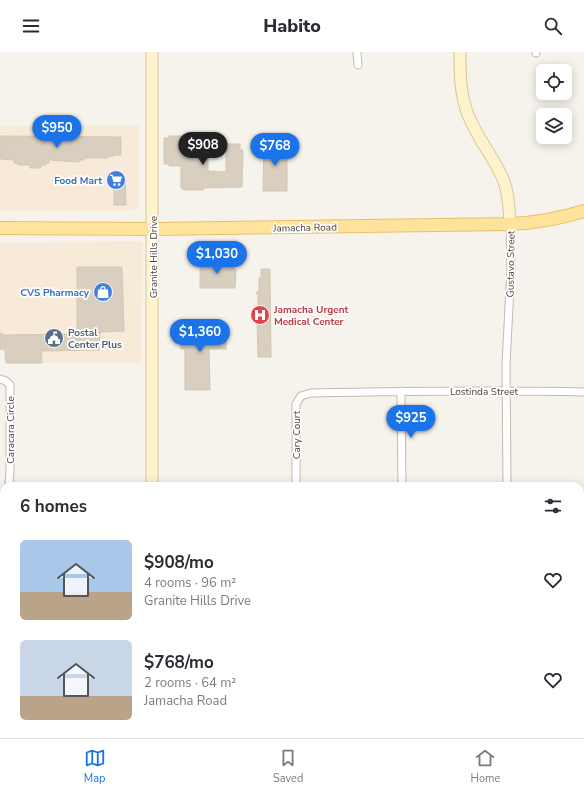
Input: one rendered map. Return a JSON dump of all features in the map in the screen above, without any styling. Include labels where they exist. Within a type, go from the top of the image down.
[{"type":"main road","name":"Jamacha Road","points":[[0,228],[152,229],[510,224],[535,223],[584,211]]},
{"type":"street","name":"Granite Hills Drive","points":[[152,52],[152,482]]},
{"type":"street","points":[[357,52],[358,65]]},
{"type":"street","name":"Gustavo Street","points":[[460,52],[460,85],[466,110],[471,122],[503,179],[507,190],[510,224],[511,269],[506,364],[507,482]]},
{"type":"street","name":"Caracara Circle","points":[[0,379],[6,381],[10,385],[9,482]]},
{"type":"street","name":"Lostinda Street","points":[[311,393],[506,391],[584,392]]},
{"type":"street","points":[[401,392],[402,482]]},
{"type":"street","name":"Cary Court","points":[[296,482],[296,404],[301,396],[311,393]]},
{"type":"shaded area","points":[[139,125],[139,200],[136,209],[129,211],[0,211],[0,126]]},
{"type":"shaded area","points":[[143,241],[141,363],[6,363],[5,350],[0,349],[0,243]]},
{"type":"building","points":[[0,136],[121,137],[121,155],[108,156],[108,158],[84,158],[84,160],[79,160],[79,162],[49,160],[49,163],[46,163],[46,165],[41,165],[41,168],[30,168],[30,165],[18,165],[18,163],[14,163],[14,160],[0,159]]},
{"type":"building","points":[[169,136],[187,136],[187,154],[202,154],[202,156],[208,156],[208,171],[226,172],[226,144],[240,144],[240,150],[243,150],[242,187],[203,188],[203,190],[184,190],[181,188],[181,166],[169,166],[169,164],[164,164],[164,138],[169,138]]},
{"type":"building","points":[[264,140],[283,140],[283,156],[287,156],[287,191],[263,191]]},
{"type":"building","points":[[107,177],[125,177],[126,205],[114,205],[114,183],[107,183]]},
{"type":"building","points":[[200,260],[219,260],[219,262],[225,262],[225,266],[232,266],[236,270],[235,288],[200,288]]},
{"type":"building","points":[[77,267],[122,267],[124,331],[100,332],[99,350],[41,351],[42,363],[6,363],[5,350],[0,349],[0,333],[5,335],[73,334],[77,329]]},
{"type":"building","points":[[261,269],[270,269],[271,357],[258,357],[258,294],[256,293],[259,290]]},
{"type":"building","points":[[215,325],[216,327],[226,327],[226,349],[209,349],[210,390],[185,390],[185,349],[181,349],[180,327]]},
{"type":"place","name":"Food Mart","points":[[116,180]]},
{"type":"place","name":"CVS Pharmacy","points":[[103,292]]},
{"type":"place","name":"Jamacha Urgent Medical Center","points":[[260,315]]},
{"type":"place","name":"Postal Center Plus","points":[[54,338]]}]
